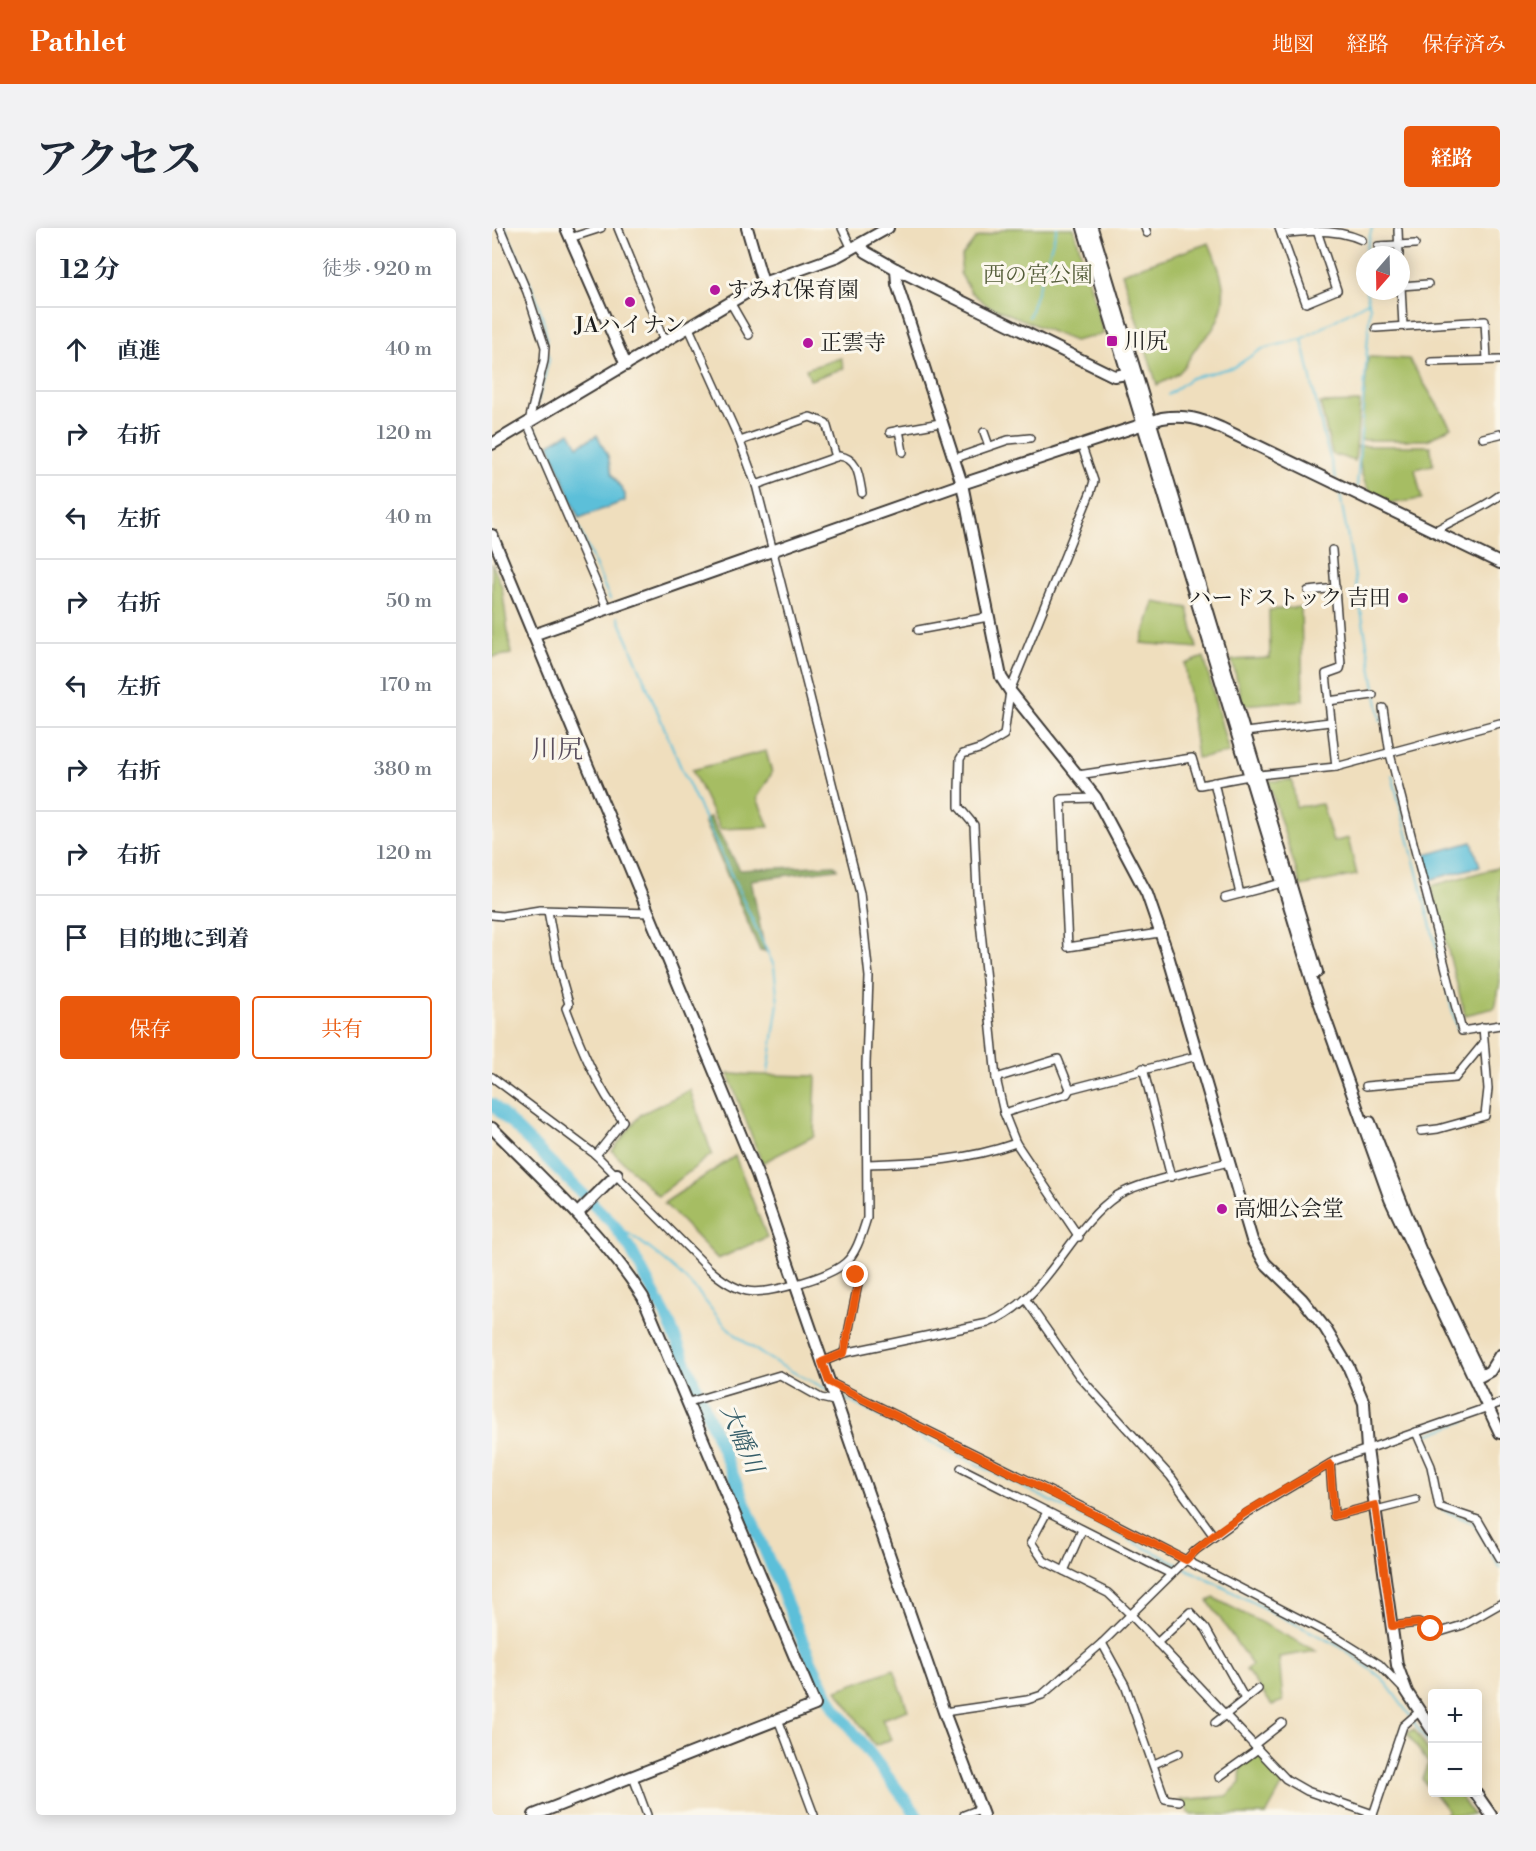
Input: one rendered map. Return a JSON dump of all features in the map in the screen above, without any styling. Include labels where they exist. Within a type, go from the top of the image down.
[{"type":"street","points":[[500,228],[534,310],[545,347],[544,361],[528,425],[608,610]]},
{"type":"street","points":[[601,228],[568,233],[626,365]]},
{"type":"street","points":[[618,228],[664,341]]},
{"type":"street","points":[[747,228],[764,283]]},
{"type":"street","points":[[842,228],[856,247],[896,269],[1114,376],[1127,374]]},
{"type":"street","points":[[492,444],[528,425],[664,341],[764,283],[856,247],[888,228]]},
{"type":"street","points":[[1083,228],[1127,374],[1147,423],[1245,732],[1253,775],[1282,883],[1314,987],[1390,1199],[1500,1416]]},
{"type":"street","points":[[1092,228],[1147,423],[1253,775],[1321,987],[1398,1197],[1494,1405],[1500,1433]]},
{"type":"street","points":[[1398,230],[1399,245]]},
{"type":"street","points":[[1317,231],[1337,290],[1306,303],[1280,231],[1317,231],[1352,236],[1362,240]]},
{"type":"street","points":[[1377,246],[1415,244]]},
{"type":"street","points":[[896,269],[897,284],[940,423],[962,484],[974,534],[997,661],[1010,691],[1096,798],[1147,894],[1248,1228],[1265,1263],[1302,1299],[1325,1329],[1359,1387],[1364,1403],[1367,1449],[1397,1665],[1407,1692],[1418,1713],[1428,1725]]},
{"type":"street","points":[[1410,285],[1428,284]]},
{"type":"street","points":[[1402,300],[1403,326]]},
{"type":"street","points":[[730,302],[749,335]]},
{"type":"street","points":[[1376,328],[1485,321],[1487,360]]},
{"type":"street","points":[[492,1077],[596,1155],[708,1268],[727,1283],[747,1291],[766,1291],[795,1283],[846,1263],[859,1242],[867,1218],[866,1064],[869,977],[860,893],[775,552],[756,485],[740,441],[689,327]]},
{"type":"street","points":[[1431,362],[1500,360]]},
{"type":"street","points":[[533,635],[775,552],[962,484],[1147,423],[1179,416],[1204,421],[1500,563]]},
{"type":"street","points":[[740,441],[810,417],[817,417],[826,423],[836,457]]},
{"type":"street","points":[[890,432],[940,423]]},
{"type":"street","points":[[899,430],[903,452]]},
{"type":"street","points":[[984,432],[989,446]]},
{"type":"street","points":[[1483,438],[1500,435]]},
{"type":"street","points":[[953,459],[1008,440],[1030,438]]},
{"type":"street","points":[[1079,1237],[1016,1143],[1004,1113],[996,1078],[977,892],[974,825],[959,807],[959,788],[960,759],[963,754],[982,748],[1004,735],[1010,691],[1092,491],[1094,482],[1081,444]]},
{"type":"street","points":[[756,485],[836,457],[847,457],[856,465],[862,492]]},
{"type":"street","points":[[1433,532],[1453,519],[1482,509],[1500,495]]},
{"type":"street","points":[[492,535],[757,1174],[981,1812],[964,1815]]},
{"type":"street","points":[[1332,550],[1340,669],[1326,674],[1336,767]]},
{"type":"street","points":[[1308,591],[1336,588]]},
{"type":"street","points":[[918,630],[988,617]]},
{"type":"street","points":[[1329,701],[1373,695]]},
{"type":"street","points":[[1383,708],[1390,754],[1462,1031],[1500,1024]]},
{"type":"street","points":[[1245,732],[1330,722]]},
{"type":"street","points":[[1078,776],[1192,758],[1200,785],[1253,775],[1336,767],[1500,723]]},
{"type":"street","points":[[1214,782],[1240,894]]},
{"type":"street","points":[[1096,798],[1061,799],[1068,947],[1159,933]]},
{"type":"street","points":[[1225,898],[1282,883]]},
{"type":"street","points":[[492,915],[502,916],[540,910],[650,913]]},
{"type":"street","points":[[548,911],[558,966],[569,1004],[566,1008],[584,1055],[608,1101],[623,1121],[596,1155]]},
{"type":"street","points":[[1421,1131],[1438,1129],[1485,1116],[1488,1089],[1483,1027]]},
{"type":"street","points":[[1366,1086],[1455,1078],[1483,1044]]},
{"type":"street","points":[[1004,1113],[1067,1094],[1070,1089],[1143,1068],[1197,1056]]},
{"type":"street","points":[[996,1078],[1058,1059],[1070,1089]]},
{"type":"street","points":[[1143,1068],[1171,1177]]},
{"type":"street","points":[[492,1128],[578,1213],[625,1269],[643,1298],[689,1402],[815,1705],[534,1815]]},
{"type":"street","points":[[868,1164],[939,1162],[982,1155],[1016,1143]]},
{"type":"street","points":[[822,1362],[844,1353],[988,1323],[1005,1316],[1026,1300],[1049,1276],[1099,1211],[1120,1194],[1171,1177],[1228,1162]]},
{"type":"street","points":[[578,1213],[617,1174]]},
{"type":"street","points":[[844,1353],[858,1284],[856,1275],[846,1263]]},
{"type":"street","points":[[1026,1300],[1080,1376],[1171,1477],[1213,1535]]},
{"type":"street","points":[[1481,1376],[1490,1371],[1500,1355]]},
{"type":"street","points":[[689,1402],[780,1375],[821,1398],[832,1392]]},
{"type":"street","points":[[832,1392],[1185,1561],[1337,1638],[1379,1664],[1407,1692]]},
{"type":"street","points":[[944,1712],[1027,1700],[1042,1695],[1102,1643],[1172,1572],[1213,1535],[1330,1464],[1494,1405]]},
{"type":"street","points":[[1416,1432],[1431,1466],[1439,1507],[1478,1520],[1500,1558]]},
{"type":"street","points":[[1330,1464],[1334,1516],[1416,1500]]},
{"type":"street","points":[[961,1468],[1082,1530],[1172,1572]]},
{"type":"street","points":[[1047,1512],[1031,1542],[1044,1561],[1108,1593],[1286,1779],[1307,1791],[1373,1814],[1403,1726],[1418,1713]]},
{"type":"street","points":[[1064,1571],[1082,1530]]},
{"type":"street","points":[[1392,1626],[1418,1623],[1440,1632],[1463,1625],[1500,1604]]},
{"type":"street","points":[[1157,1643],[1190,1612],[1206,1629],[1245,1699]]},
{"type":"street","points":[[1102,1643],[1125,1684],[1165,1799],[1179,1801]]},
{"type":"street","points":[[1215,1723],[1258,1689]]},
{"type":"street","points":[[778,1719],[814,1815]]},
{"type":"street","points":[[1219,1777],[1282,1723]]},
{"type":"street","points":[[1154,1764],[1179,1753]]},
{"type":"street","points":[[633,1777],[647,1815]]},
{"type":"street","points":[[1478,1797],[1491,1815]]},
{"type":"green space","name":"西の宮公園","points":[[1008,228],[1074,228],[1104,334],[1074,341],[987,305],[971,292],[960,273],[962,256],[976,238]]},
{"type":"green space","points":[[1209,243],[1223,285],[1219,316],[1212,330],[1196,348],[1181,371],[1157,385],[1122,273]]},
{"type":"green space","points":[[1368,357],[1409,359],[1451,427],[1428,440],[1360,440]]},
{"type":"green space","points":[[841,358],[844,368],[810,380],[806,369]]},
{"type":"green space","points":[[1360,402],[1355,461],[1332,454],[1320,403]]},
{"type":"green space","points":[[1359,446],[1430,446],[1433,465],[1415,469],[1422,499],[1389,503],[1380,501],[1374,496],[1368,489],[1361,472]]},
{"type":"green space","points":[[492,563],[502,587],[511,654],[492,657]]},
{"type":"green space","points":[[1154,602],[1188,608],[1197,648],[1141,643]]},
{"type":"green space","points":[[1301,607],[1303,700],[1243,705],[1232,660],[1270,658],[1269,610]]},
{"type":"green space","points":[[1204,657],[1229,753],[1197,758],[1185,664]]},
{"type":"green space","points":[[766,751],[772,773],[757,798],[769,827],[720,829],[692,770]]},
{"type":"green space","points":[[1292,780],[1296,807],[1322,804],[1333,842],[1348,838],[1357,875],[1301,886],[1268,781]]},
{"type":"green space","points":[[710,817],[740,870],[834,865],[837,869],[751,880],[765,952],[760,951],[704,821]]},
{"type":"green space","points":[[1500,867],[1500,983],[1495,1008],[1465,1015],[1431,886]]},
{"type":"green space","points":[[728,1074],[816,1076],[814,1136],[762,1163]]},
{"type":"green space","points":[[690,1090],[712,1154],[658,1196],[612,1151],[641,1114]]},
{"type":"green space","points":[[735,1156],[767,1237],[718,1259],[664,1203]]},
{"type":"green space","points":[[1214,1598],[1316,1651],[1279,1657],[1283,1701],[1272,1705],[1246,1670],[1252,1665],[1208,1601]]},
{"type":"green space","points":[[894,1669],[908,1710],[882,1719],[891,1739],[875,1746],[837,1690]]},
{"type":"green space","points":[[1414,1729],[1428,1750],[1428,1763],[1407,1733]]},
{"type":"green space","points":[[1255,1751],[1286,1779],[1266,1815],[1191,1815],[1180,1800],[1227,1796],[1240,1783],[1241,1763]]},
{"type":"green space","points":[[1428,1763],[1428,1787],[1422,1779]]},
{"type":"green space","points":[[1437,1797],[1461,1797],[1473,1815],[1444,1815],[1448,1811]]},
{"type":"water","points":[[570,432],[578,446],[597,435],[608,456],[612,474],[625,494],[625,501],[579,518],[549,444]]},
{"type":"water","points":[[1472,842],[1480,866],[1429,880],[1422,856]]},
{"type":"waterway","points":[[505,228],[536,299],[547,343]]},
{"type":"waterway","points":[[1029,317],[1057,228]]},
{"type":"waterway","points":[[1367,246],[1372,228]]},
{"type":"waterway","points":[[1357,487],[1370,307],[1368,300]]},
{"type":"waterway","points":[[1168,395],[1191,378],[1234,367],[1262,349],[1302,339],[1369,301]]},
{"type":"waterway","points":[[1302,339],[1324,437],[1336,478]]},
{"type":"waterway","points":[[536,407],[549,360],[548,352]]},
{"type":"waterway","points":[[535,428],[610,599]]},
{"type":"waterway","points":[[1340,494],[1381,722]]},
{"type":"waterway","points":[[618,617],[682,770],[774,966],[778,1003],[768,1072]]},
{"type":"waterway","points":[[1392,775],[1457,1028]]},
{"type":"waterway","name":"大幡川","points":[[492,1104],[614,1225],[631,1250],[667,1318],[812,1663],[835,1708],[917,1815]]},
{"type":"waterway","points":[[614,1225],[646,1246],[679,1273],[738,1337],[775,1362],[829,1390]]},
{"type":"waterway","points":[[839,1396],[1178,1564]]},
{"type":"waterway","points":[[1422,1439],[1421,1437],[1465,1421]]},
{"type":"waterway","points":[[1435,1472],[1438,1484]]},
{"type":"waterway","points":[[1443,1510],[1474,1523],[1500,1568]]},
{"type":"waterway","points":[[1183,1567],[1343,1648],[1383,1679],[1410,1716]]},
{"type":"waterway","points":[[1413,1721],[1428,1743]]},
{"type":"waterway","points":[[1467,1797],[1480,1815]]},
{"type":"place","name":"すみれ保育園","points":[[715,290]]},
{"type":"place","name":"JAハイナン","points":[[630,302]]},
{"type":"place","name":"川尻","points":[[1112,341]]},
{"type":"place","name":"正雲寺","points":[[808,343]]},
{"type":"place","name":"ハードストック 吉田","points":[[1403,598]]},
{"type":"place","name":"高畑公会堂","points":[[1222,1209]]},
{"type":"district","name":"川尻","points":[[557,750]]},
{"type":"route","points":[[856,1275],[858,1284],[844,1353],[822,1362],[829,1382],[1186,1560],[1213,1535],[1330,1464],[1334,1516],[1375,1505],[1392,1626],[1418,1623],[1431,1629]]}]
